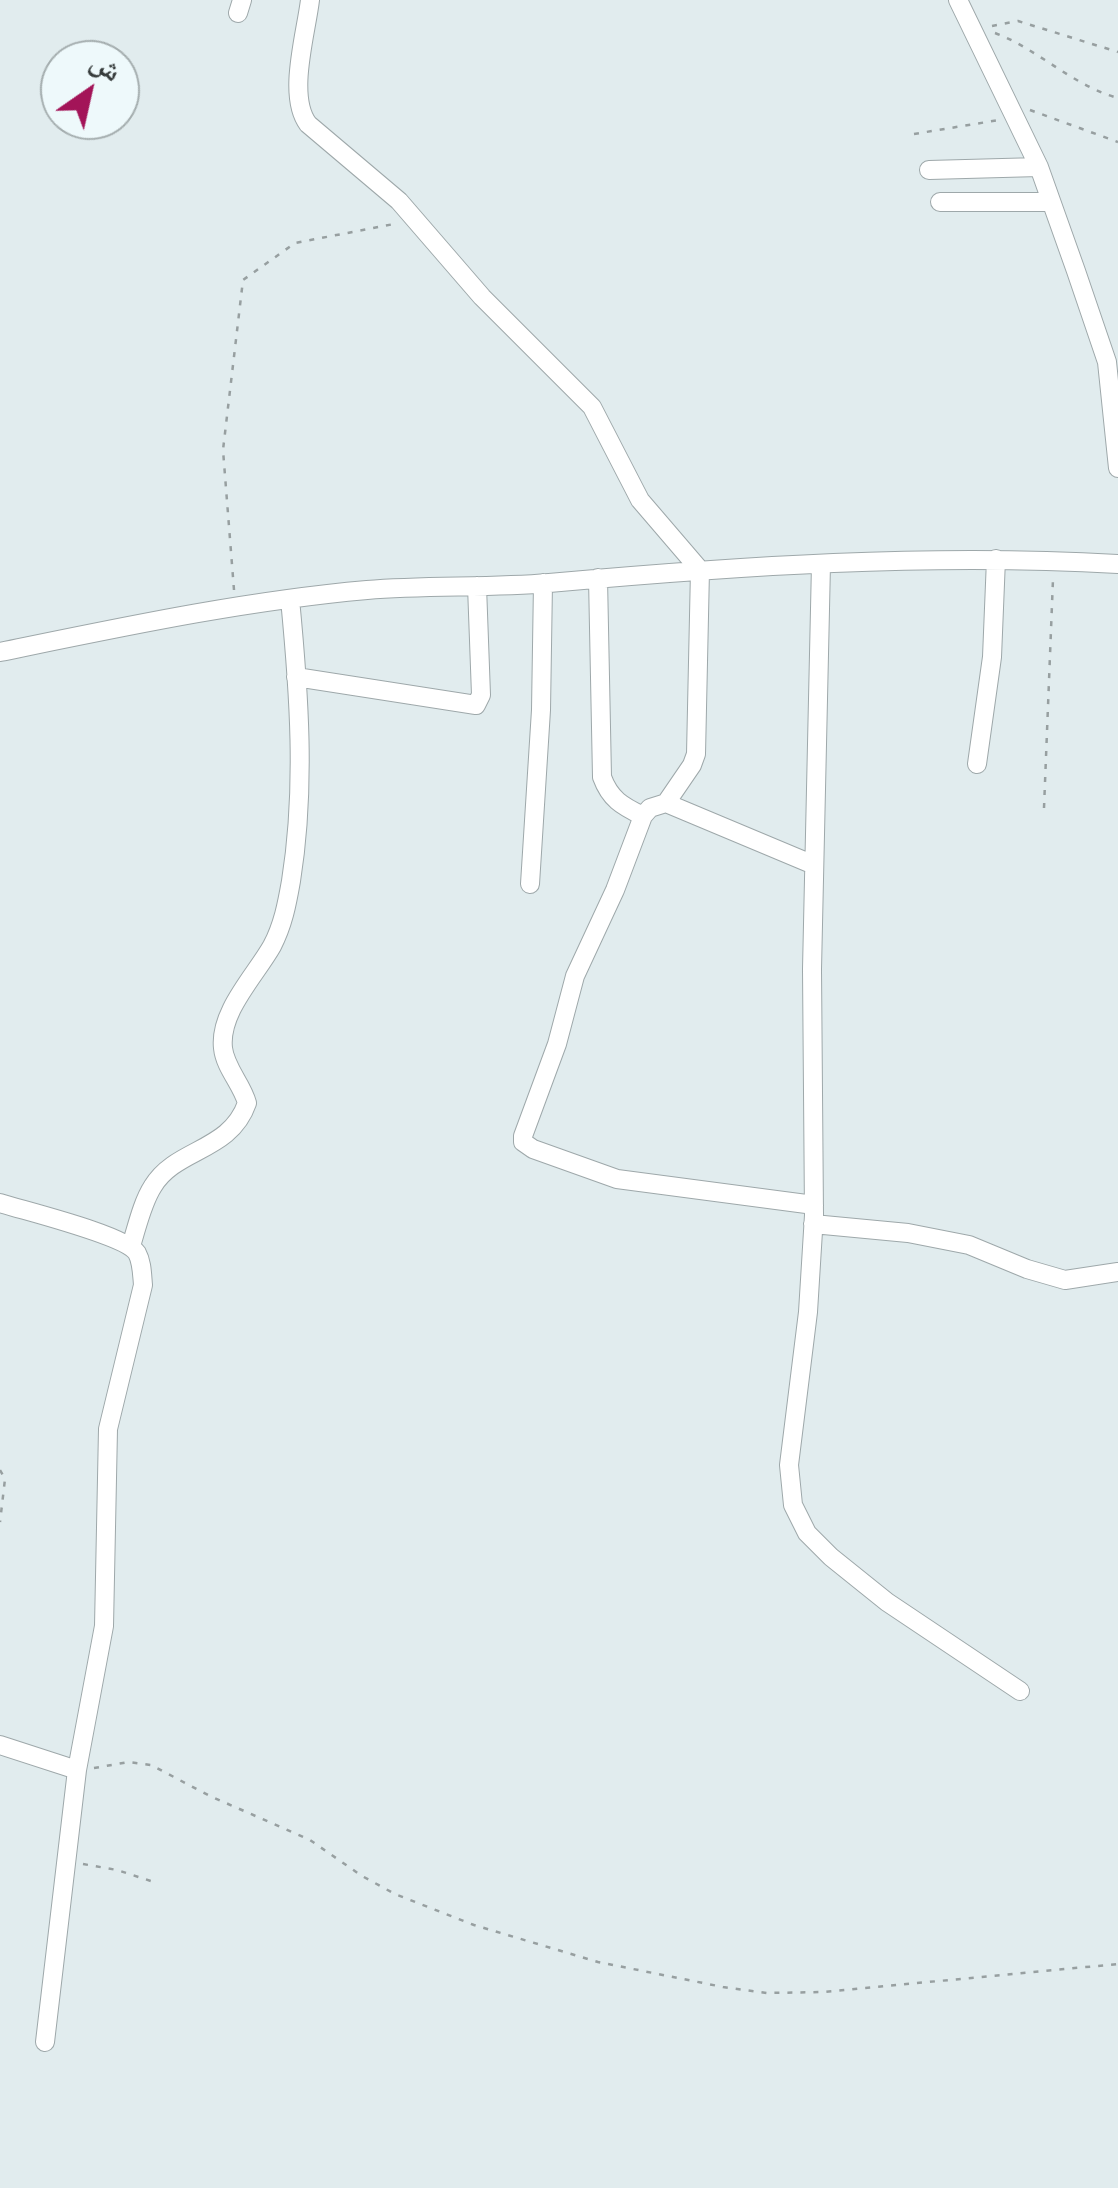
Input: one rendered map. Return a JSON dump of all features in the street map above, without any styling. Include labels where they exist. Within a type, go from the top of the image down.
[{"type":"street","points":[[310,0],[298,84],[299,113],[371,174],[592,408],[640,500],[700,570],[696,754],[666,804]]},
{"type":"street","points":[[958,0],[1039,167],[1107,362],[1118,466]]},
{"type":"street","points":[[929,170],[1039,167]]},
{"type":"street","points":[[940,202],[1051,202]]},
{"type":"street","points":[[0,652],[236,606],[370,590],[543,583],[906,559],[1118,564]]},
{"type":"street","points":[[976,764],[992,657],[996,559]]},
{"type":"street","points":[[821,564],[814,865],[814,1214],[807,1328],[789,1486],[800,1521],[814,1542],[887,1602],[1020,1691]]},
{"type":"street","points":[[598,578],[602,777],[608,794],[618,804],[643,816]]},
{"type":"street","points":[[530,884],[541,710],[543,583]]},
{"type":"street","points":[[296,677],[476,705],[482,695],[477,586]]},
{"type":"street","points":[[130,1246],[153,1185],[166,1172],[237,1127],[247,1104],[225,1059],[224,1029],[284,919],[300,794],[290,599]]},
{"type":"street","points":[[814,865],[666,804],[650,808],[643,816],[615,890],[579,966],[558,1044],[523,1142],[617,1179],[908,1232],[968,1246],[1065,1280],[1118,1272]]},
{"type":"street","points":[[0,1203],[130,1246],[142,1266],[143,1285],[108,1429],[104,1626],[77,1770],[46,2042]]},
{"type":"street","points":[[0,1745],[77,1770]]},
{"type":"path","points":[[1118,52],[1018,22],[1007,21],[982,30],[1007,38],[1088,87],[1118,98]]},
{"type":"path","points":[[914,134],[1012,111],[1070,122],[1118,142]]},
{"type":"path","points":[[236,606],[223,450],[243,280],[295,243],[416,220]]},
{"type":"path","points":[[1044,808],[1054,562]]},
{"type":"path","points":[[0,1470],[5,1479],[0,1522]]},
{"type":"path","points":[[77,1770],[129,1762],[150,1765],[310,1840],[362,1876],[444,1914],[598,1962],[723,1987],[823,1992],[1118,1964]]},
{"type":"path","points":[[66,1861],[118,1870],[157,1883]]}]
